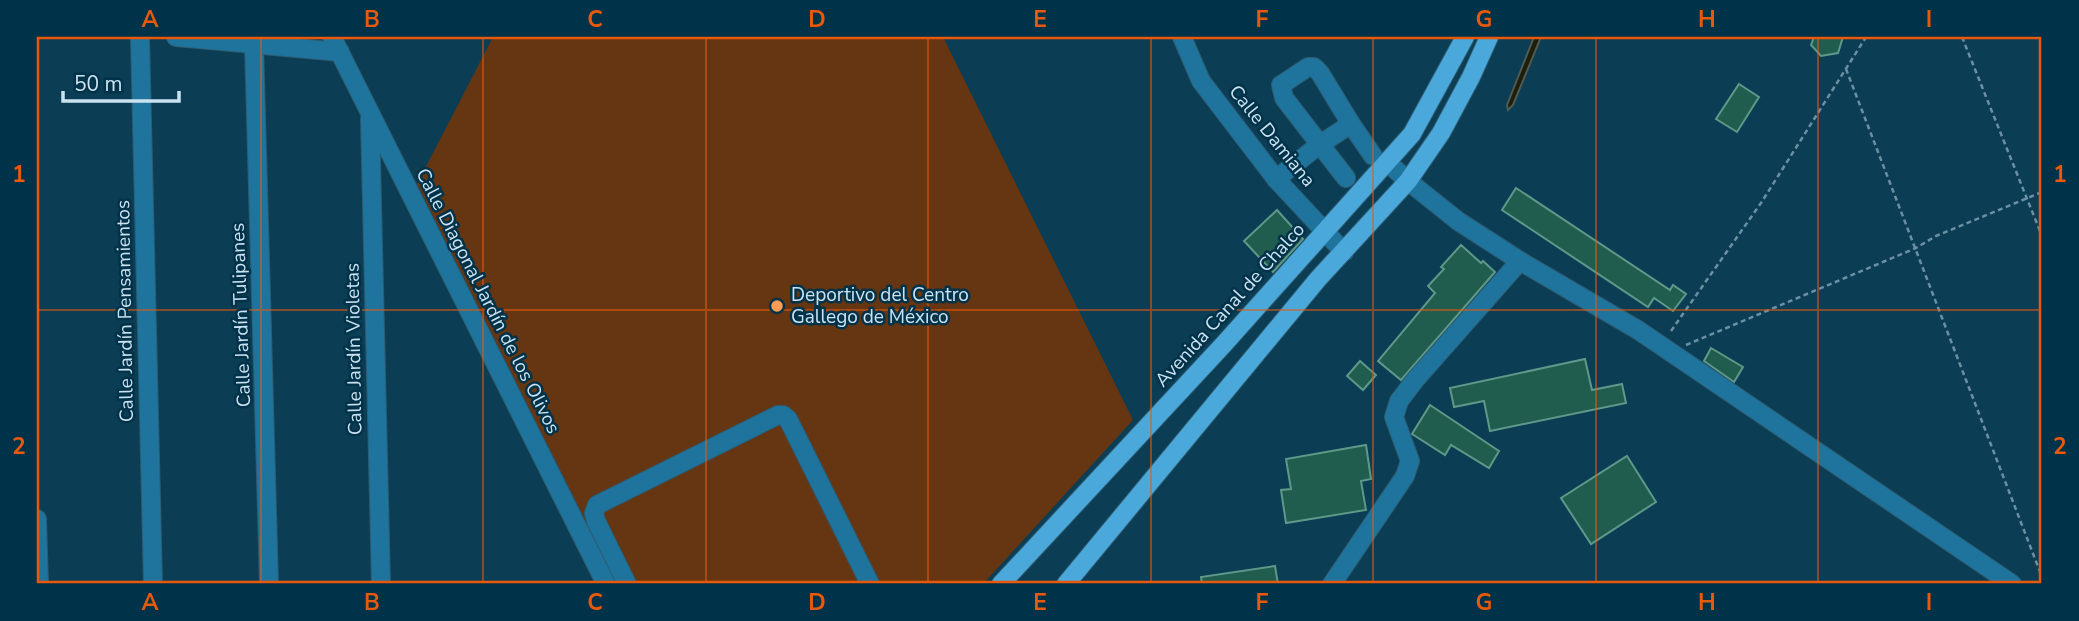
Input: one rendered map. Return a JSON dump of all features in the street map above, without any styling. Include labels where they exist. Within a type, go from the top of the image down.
[{"type":"main road","name":"Avenida Canal de Chalco","points":[[1001,584],[1152,423],[1325,231],[1380,159],[1412,134],[1465,37]]},
{"type":"main road","points":[[1066,584],[1318,279],[1408,181],[1441,133],[1489,37]]},
{"type":"street","name":"Calle Jardín Pensamientos","points":[[140,37],[153,584]]},
{"type":"street","points":[[176,37],[254,44],[335,41]]},
{"type":"street","name":"Calle Damiana","points":[[1182,37],[1201,81],[1276,179],[1344,252]]},
{"type":"street","name":"Calle Diagonal Jardín de los Olivos","points":[[335,41],[606,584]]},
{"type":"street","name":"Calle Jardín Tulipanes","points":[[254,44],[269,584]]},
{"type":"street","points":[[1346,178],[1281,91],[1281,85],[1308,67],[1314,67],[1320,73],[1351,124],[1380,159],[1458,221],[1666,348],[2012,584]]},
{"type":"street","name":"Calle Jardín Violetas","points":[[370,113],[381,584]]},
{"type":"street","points":[[1276,179],[1351,124]]},
{"type":"street","points":[[1332,584],[1405,476],[1410,461],[1394,417],[1399,401],[1520,261]]},
{"type":"street","points":[[627,584],[596,521],[594,513],[597,505],[778,415],[788,419],[870,584]]},
{"type":"street","points":[[37,519],[39,584]]},
{"type":"path","points":[[1666,348],[1866,37]]},
{"type":"path","points":[[1962,37],[2042,236]]},
{"type":"path","points":[[1846,69],[2042,577]]},
{"type":"path","points":[[1666,348],[1916,248],[1936,236],[2042,192]]},
{"type":"shaded area","name":"Deportivo del Centro Gallego de México","points":[[493,37],[943,37],[1133,420],[983,584],[617,584],[417,184]]},
{"type":"shaded area","points":[[1534,37],[1541,37],[1513,105],[1508,110],[1507,105]]},
{"type":"building","points":[[1814,37],[1843,37],[1838,53],[1821,56],[1811,45]]},
{"type":"building","points":[[1739,84],[1759,97],[1737,132],[1716,119]]},
{"type":"building","points":[[1516,188],[1670,290],[1673,285],[1686,294],[1673,311],[1654,298],[1648,307],[1502,210]]},
{"type":"building","points":[[1277,210],[1303,239],[1273,272],[1244,241]]},
{"type":"building","points":[[1461,245],[1495,272],[1401,380],[1378,361],[1435,293],[1428,286]]},
{"type":"building","points":[[1711,348],[1743,367],[1734,382],[1704,361]]},
{"type":"building","points":[[1585,359],[1592,390],[1622,384],[1626,403],[1490,431],[1484,401],[1454,407],[1450,388]]},
{"type":"building","points":[[1360,361],[1376,375],[1363,390],[1347,376]]},
{"type":"building","points":[[1430,405],[1499,451],[1489,468],[1451,445],[1445,455],[1412,434]]},
{"type":"building","points":[[1366,445],[1371,479],[1361,481],[1366,510],[1286,523],[1281,490],[1291,489],[1286,459]]},
{"type":"building","points":[[1627,456],[1656,502],[1591,544],[1561,498]]},
{"type":"building","points":[[1275,566],[1278,584],[1202,584],[1201,577]]},
{"type":"place","name":"Deportivo del Centro Gallego de México","points":[[777,306]]}]
